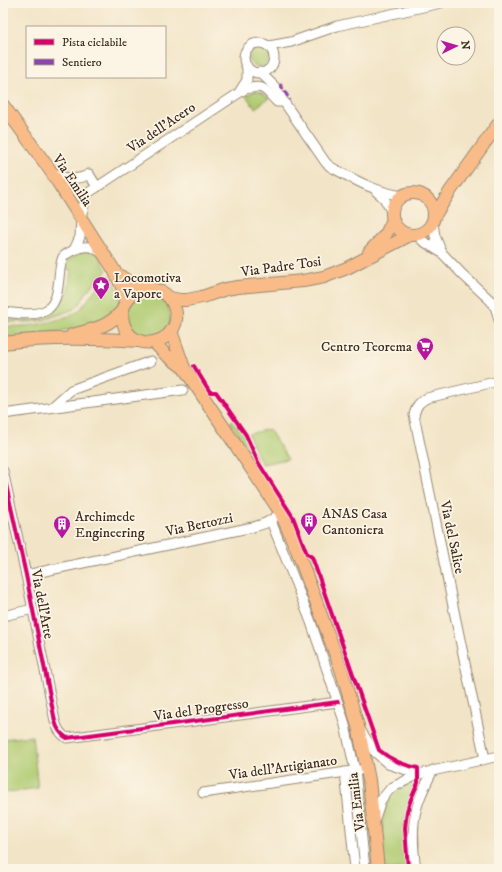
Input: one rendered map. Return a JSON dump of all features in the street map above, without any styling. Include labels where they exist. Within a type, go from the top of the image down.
[{"type":"main road","name":"Via Emilia","points":[[3,105],[50,170],[116,273],[123,289],[124,307],[122,321],[126,330],[132,337],[140,341]]},
{"type":"main road","name":"Via Padre Tosi","points":[[170,298],[187,300],[238,287],[304,281],[324,277],[347,268],[413,236],[424,233],[429,229],[451,190],[499,123]]},
{"type":"main road","points":[[426,197],[436,196],[451,190]]},
{"type":"main road","points":[[403,196],[414,193],[426,197],[434,208],[434,219]]},
{"type":"main road","name":"Via Padre Tosi","points":[[363,259],[386,234],[393,216],[394,206],[403,196]]},
{"type":"main road","points":[[393,216],[395,226],[404,234],[413,236]]},
{"type":"main road","name":"Via Emilia","points":[[116,273],[132,284],[159,290],[170,298]]},
{"type":"main road","points":[[53,339],[101,327],[115,319],[131,296],[146,288]]},
{"type":"main road","name":"Via Padre Tosi","points":[[176,318],[202,297]]},
{"type":"main road","points":[[7,341],[107,339],[140,341],[147,343],[154,342],[167,336],[175,325],[175,307],[170,298]]},
{"type":"main road","name":"Via Emilia","points":[[171,331],[184,368],[281,513],[297,550],[317,620],[341,669],[358,726],[361,770],[374,823],[378,869]]},
{"type":"main road","name":"Via Emilia","points":[[154,342],[165,354],[184,368]]},
{"type":"street","points":[[269,46],[291,42],[337,26],[441,3]]},
{"type":"street","points":[[259,72],[264,72],[279,52],[291,42]]},
{"type":"street","points":[[243,90],[246,80],[247,66],[244,55],[251,45],[258,43],[266,44],[273,52],[272,63],[275,87]]},
{"type":"street","points":[[247,66],[250,69],[259,72],[275,87],[326,163],[343,174],[374,189],[403,196]]},
{"type":"street","name":"Via dell'Acero","points":[[74,250],[80,237],[81,218],[86,194],[243,90],[259,72]]},
{"type":"street","points":[[243,90],[254,86],[261,87],[267,90],[277,102],[284,102]]},
{"type":"street","points":[[50,170],[58,175],[78,179],[89,174],[97,186]]},
{"type":"street","points":[[374,189],[384,198],[393,216]]},
{"type":"street","points":[[434,219],[435,236],[442,253]]},
{"type":"street","points":[[413,236],[442,253],[491,301],[496,309],[499,320]]},
{"type":"street","points":[[3,312],[40,313],[47,310],[53,304],[56,297],[63,257],[74,250],[85,247],[92,247],[104,255]]},
{"type":"street","points":[[52,407],[71,390],[151,360]]},
{"type":"street","name":"Via del Salice","points":[[485,759],[414,415],[420,402],[427,398],[499,381]]},
{"type":"street","points":[[3,414],[183,390]]},
{"type":"street","name":"Via dell'Arte","points":[[3,471],[26,575],[56,726],[61,734],[67,738]]},
{"type":"street","name":"Via Bertozzi","points":[[26,575],[263,525],[281,513]]},
{"type":"street","points":[[271,521],[317,620],[338,702],[361,770],[361,833],[365,869]]},
{"type":"street","points":[[3,616],[33,609]]},
{"type":"street","name":"Via del Progresso","points":[[67,738],[338,702]]},
{"type":"street","points":[[358,726],[374,751],[388,764],[419,774]]},
{"type":"street","points":[[374,823],[381,800],[391,788],[419,774],[432,770],[499,756]]},
{"type":"street","name":"Via dell'Artigianato","points":[[203,793],[361,770]]},
{"type":"street","points":[[416,869],[414,821],[417,807],[432,770]]},
{"type":"street","points":[[345,772],[355,869]]},
{"type":"street","points":[[351,834],[361,833]]},
{"type":"green space","points":[[259,47],[266,50],[269,57],[266,64],[259,67],[252,64],[249,57],[252,50]]},
{"type":"green space","points":[[257,91],[269,98],[255,108],[246,96]]},
{"type":"green space","points":[[84,250],[93,251],[99,256],[107,271],[92,286],[74,309],[45,320],[30,322],[3,322],[3,318],[33,320],[44,318],[54,311],[61,297],[67,298],[71,270],[64,269],[68,260]]},
{"type":"green space","points":[[109,275],[120,292],[120,302],[111,318],[74,329],[3,337],[3,326],[27,326],[42,324],[76,313]]},
{"type":"green space","points":[[145,294],[159,297],[165,302],[169,309],[169,325],[159,336],[139,336],[129,327],[126,313],[133,301]]},
{"type":"green space","points":[[234,420],[245,436],[257,462],[230,422]]},
{"type":"green space","points":[[269,429],[288,459],[262,464],[248,434]]},
{"type":"green space","points":[[32,736],[38,788],[3,793],[3,739]]},
{"type":"green space","points":[[416,782],[407,808],[404,826],[407,869],[383,869],[380,831],[383,831],[386,806],[389,800],[400,789]]},
{"type":"green space","points":[[420,782],[421,785],[413,869],[410,869],[407,827],[411,806]]},
{"type":"marked path","points":[[280,84],[290,100]]},
{"type":"cycle path","points":[[194,366],[210,392],[216,392],[246,435],[258,462],[293,517],[307,554],[312,557],[379,750],[397,762],[418,768],[418,783],[407,811],[405,828],[408,869]]},
{"type":"cycle path","points":[[3,471],[26,575],[55,721],[62,735],[67,738],[338,702]]},
{"type":"place","name":"Locomotiva a Vapore","points":[[101,300]]},
{"type":"place","name":"Centro Teorema","points":[[425,361]]},
{"type":"place","name":"ANAS Casa Cantoniera","points":[[309,536]]},
{"type":"place","name":"Archimede Engineering","points":[[62,539]]}]
